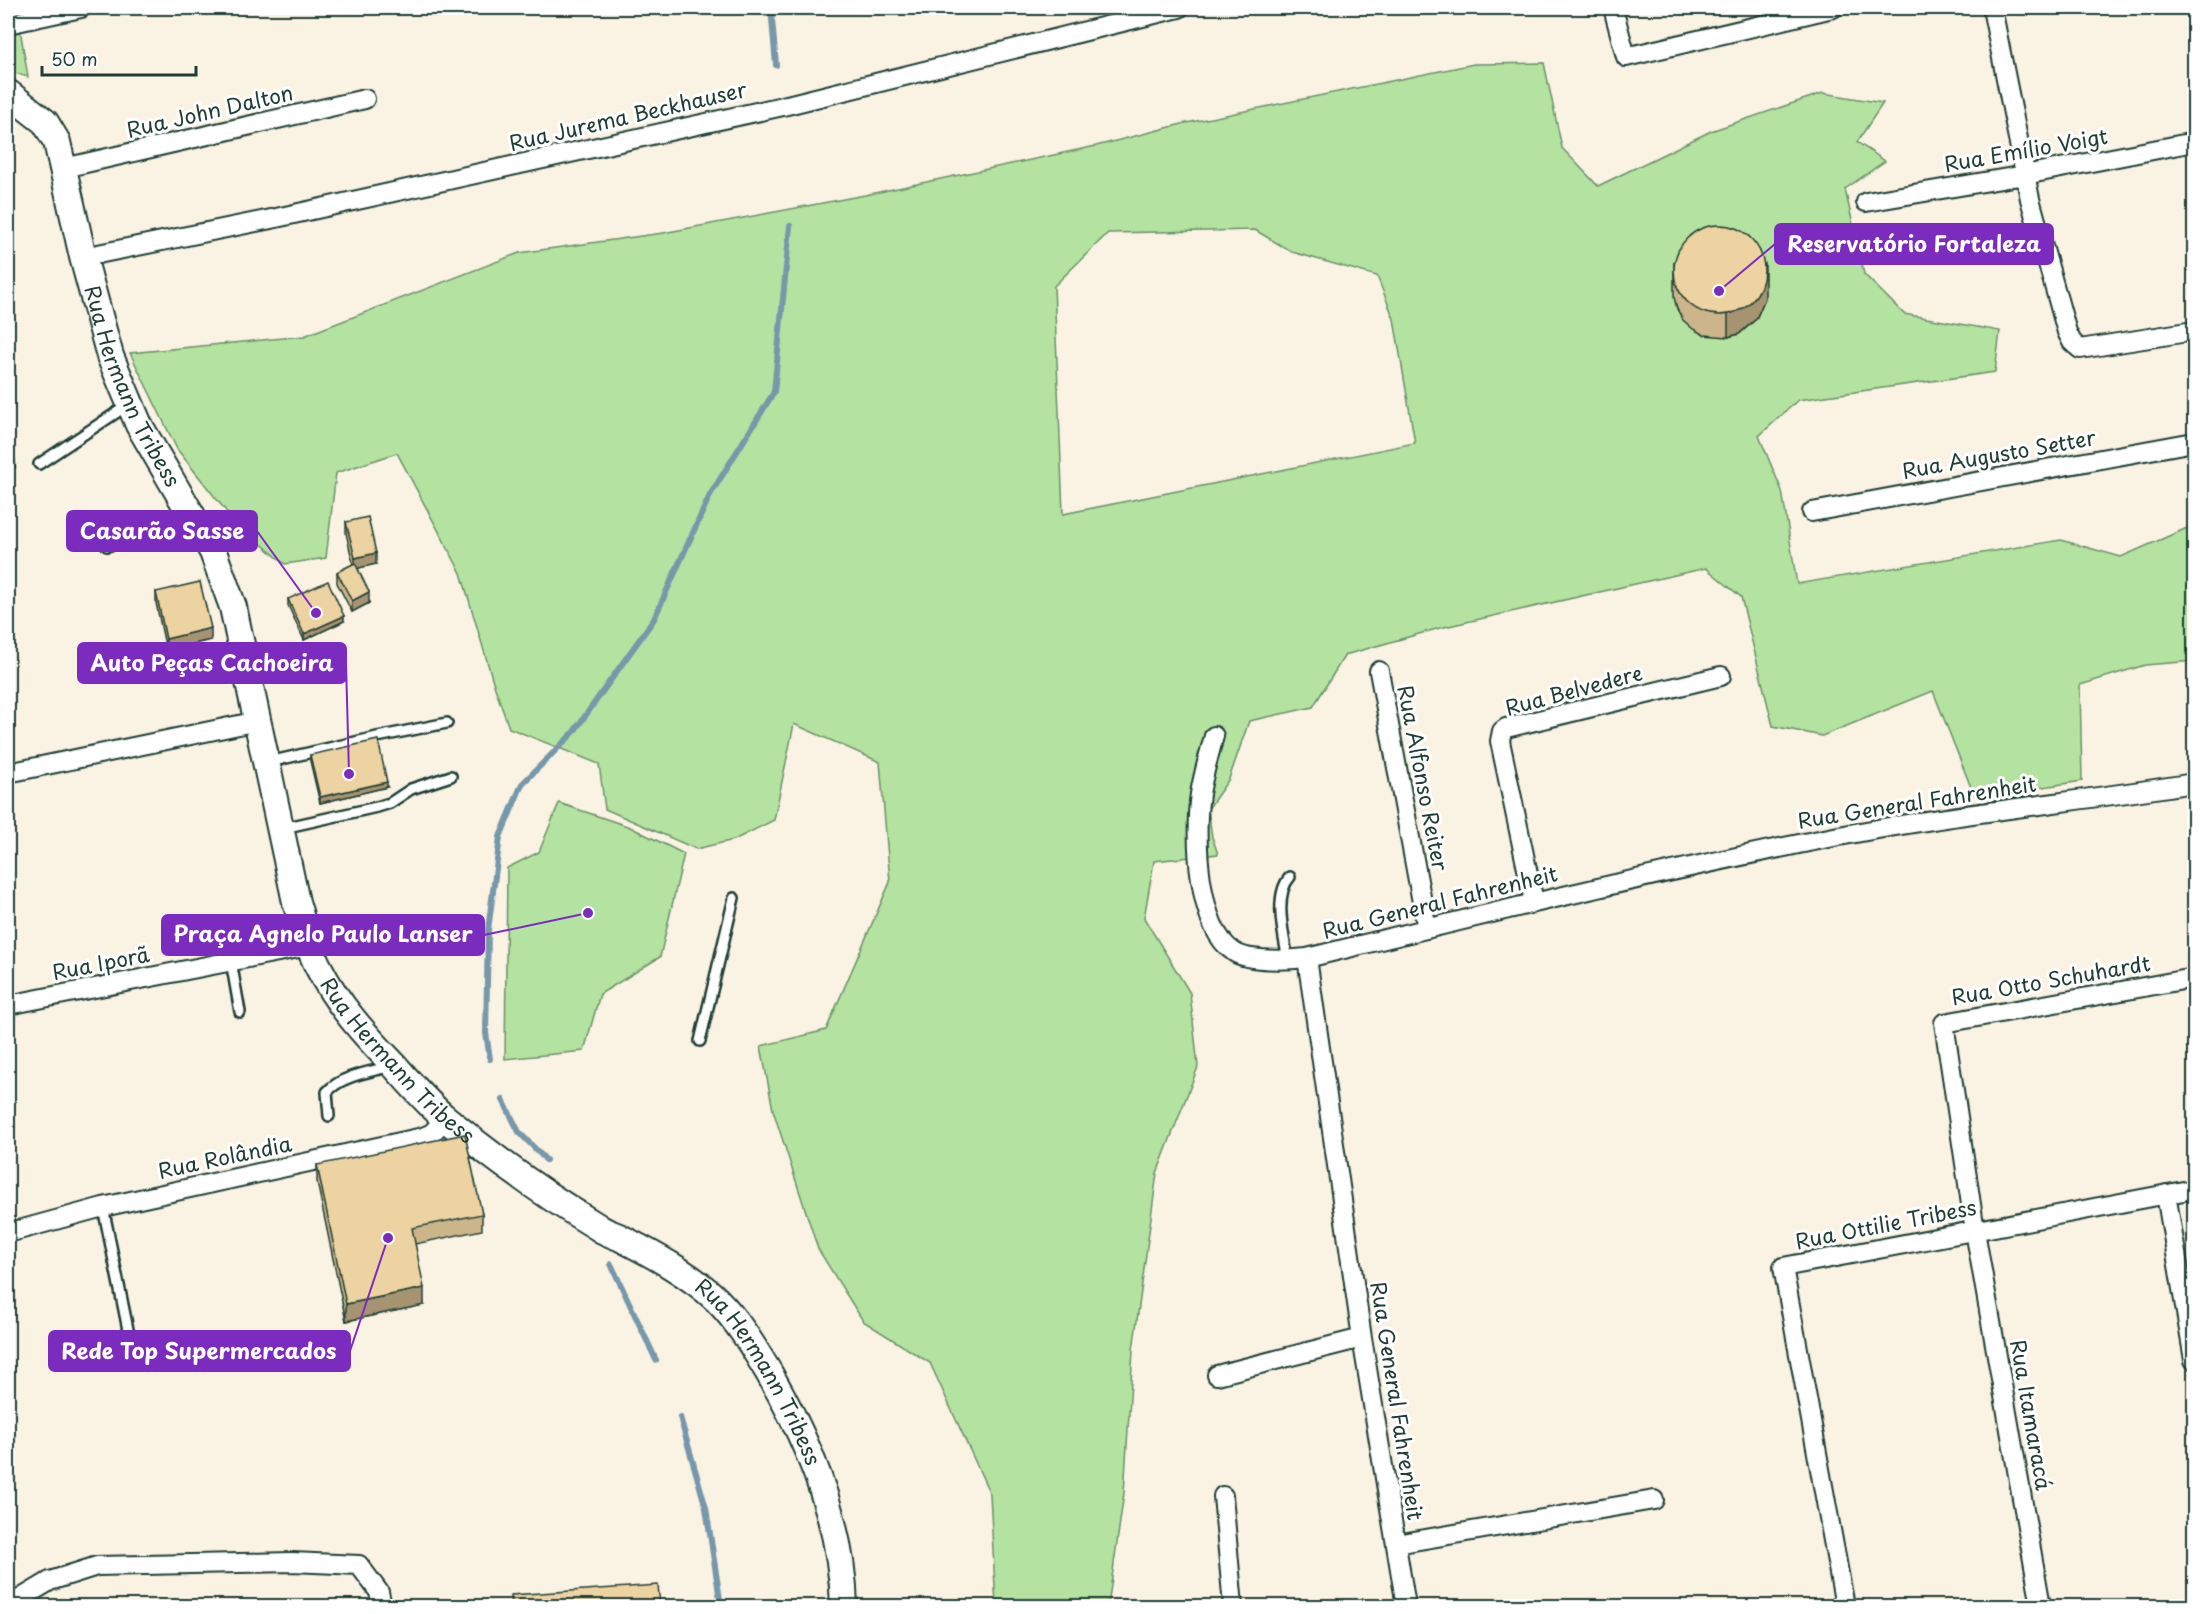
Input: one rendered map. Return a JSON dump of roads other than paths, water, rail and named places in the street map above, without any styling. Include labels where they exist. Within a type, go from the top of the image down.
[{"type":"main road","name":"Rua Hermann Tribess","points":[[8,93],[45,122],[57,142],[83,257],[110,356],[139,425],[213,552],[233,607],[296,902],[309,946],[319,968],[341,1004],[374,1045],[446,1118],[557,1201],[601,1230],[684,1274],[718,1300],[752,1343],[783,1398],[812,1459],[834,1529],[843,1572],[844,1606]]},
{"type":"street","points":[[8,24],[81,8]]},
{"type":"street","name":"Rua Jurema Beckhauser","points":[[83,257],[276,218],[783,106],[1179,8]]},
{"type":"street","points":[[1613,8],[1626,57],[1833,8]]},
{"type":"street","points":[[1992,8],[2025,175],[2067,332],[2072,342],[2080,350],[2194,331]]},
{"type":"street","name":"Rua John Dalton","points":[[64,168],[365,99]]},
{"type":"street","name":"Rua Emílio Voigt","points":[[1866,202],[2025,175],[2194,142]]},
{"type":"street","name":"Rua Augusto Setter","points":[[1812,512],[2194,442]]},
{"type":"street","name":"Rua Alfonso Reiter","points":[[1379,671],[1427,929]]},
{"type":"street","name":"Rua Belvedere","points":[[1534,902],[1500,741],[1502,731],[1506,728],[1720,676]]},
{"type":"street","points":[[8,773],[258,721]]},
{"type":"street","points":[[1214,736],[1200,795],[1198,836],[1201,878],[1211,922],[1223,942],[1235,953],[1288,960],[1307,958]]},
{"type":"street","name":"Rua General Fahrenheit","points":[[1407,1606],[1362,1338],[1307,958],[1534,902],[1840,836],[1960,816],[2108,797],[2194,783]]},
{"type":"street","name":"Rua Iporã","points":[[8,1005],[309,946]]},
{"type":"street","name":"Rua Otto Schuhardt","points":[[1975,1231],[1944,1023],[2194,978]]},
{"type":"street","name":"Rua Rolândia","points":[[8,1233],[103,1207],[423,1137],[432,1133],[446,1118]]},
{"type":"street","name":"Rua Ottilie Tribess","points":[[1845,1606],[1783,1267],[2194,1189]]},
{"type":"street","points":[[2166,1194],[2194,1360]]},
{"type":"street","name":"Rua Itamaracá","points":[[1975,1231],[2041,1606]]},
{"type":"street","points":[[1217,1375],[1362,1338]]},
{"type":"street","points":[[1222,1496],[1233,1606]]},
{"type":"street","points":[[1396,1544],[1654,1500]]},
{"type":"street","points":[[8,1606],[50,1581],[97,1566],[292,1562],[359,1565],[379,1592],[382,1606]]},
{"type":"lane","points":[[39,464],[130,404]]},
{"type":"lane","points":[[108,546],[194,518]]},
{"type":"lane","points":[[267,762],[447,723]]},
{"type":"lane","points":[[281,828],[377,807],[390,803],[411,789],[451,776]]},
{"type":"lane","points":[[1288,960],[1281,904],[1284,883],[1290,877]]},
{"type":"lane","points":[[700,1041],[734,898]]},
{"type":"lane","points":[[231,961],[240,1012]]},
{"type":"lane","points":[[329,1116],[327,1092],[333,1085],[342,1080],[394,1066]]},
{"type":"lane","points":[[103,1207],[133,1354]]},
{"type":"waterway","points":[[771,8],[776,65]]},
{"type":"waterway","points":[[490,1059],[486,1033],[488,930],[500,837],[522,784],[573,733],[654,619],[710,495],[774,392],[790,226]]},
{"type":"waterway","points":[[503,1100],[519,1132],[546,1160]]},
{"type":"waterway","points":[[611,1264],[656,1360]]},
{"type":"waterway","points":[[680,1417],[706,1508],[721,1606]]},
{"type":"place","name":"Reservatório Fortaleza","points":[[1719,291]]},
{"type":"place","name":"Casarão Sasse","points":[[316,613]]},
{"type":"place","name":"Auto Peças Cachoeira","points":[[349,774]]},
{"type":"place","name":"Praça Agnelo Paulo Lanser","points":[[588,913]]},
{"type":"place","name":"Rede Top Supermercados","points":[[388,1238]]}]
